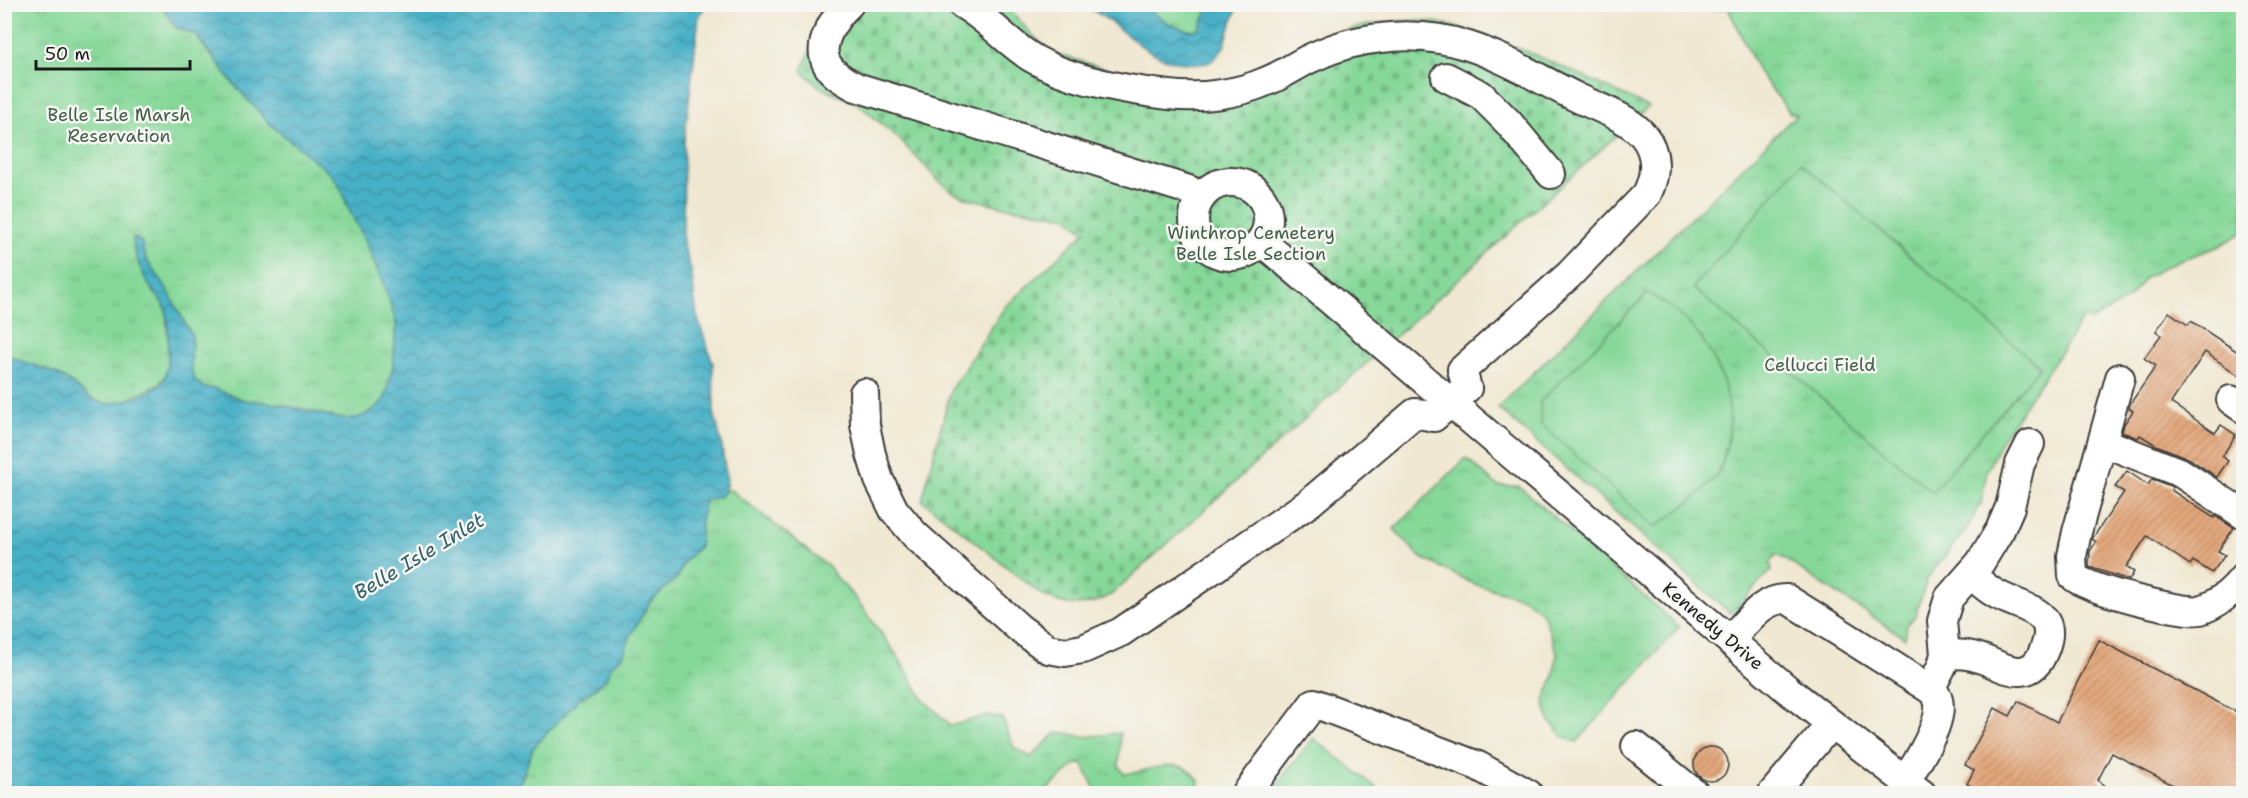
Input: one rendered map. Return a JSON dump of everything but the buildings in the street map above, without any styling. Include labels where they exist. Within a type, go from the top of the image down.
[{"type":"street","points":[[849,4],[837,15],[829,30],[825,56],[826,63],[838,77],[856,87],[1189,190],[1200,199]]},
{"type":"street","points":[[864,393],[865,425],[871,454],[886,495],[905,524],[1025,633],[1048,649],[1065,652],[1083,649],[1120,632],[1303,508],[1415,413],[1434,417],[1467,388],[1462,370],[1569,274],[1647,194],[1654,179],[1655,165],[1651,149],[1644,136],[1626,121],[1497,56],[1459,42],[1435,38],[1379,38],[1340,47],[1311,57],[1267,81],[1246,89],[1191,97],[1089,82],[1035,60],[986,20],[962,4]]},
{"type":"street","points":[[1481,95],[1497,56]]},
{"type":"street","points":[[1446,77],[1481,95],[1508,122],[1551,174]]},
{"type":"street","points":[[1230,182],[1253,189],[1261,197],[1268,219],[1261,241],[1242,254],[1231,256],[1210,249],[1201,241],[1196,231],[1194,220],[1200,199],[1208,190],[1219,184],[1230,182]]},
{"type":"street","name":"Kennedy Drive","points":[[1261,241],[1730,640],[1831,724],[1914,787]]},
{"type":"street","points":[[2120,378],[2076,540],[2072,565],[2073,576],[2085,585],[2115,595],[2198,611],[2230,594],[2244,577]]},
{"type":"street","points":[[2103,442],[2181,473],[2244,515]]},
{"type":"street","points":[[1930,689],[1946,654],[1942,621],[1946,606],[1954,592],[1987,552],[2000,530],[2010,507],[2020,464],[2030,444]]},
{"type":"street","points":[[1946,654],[1980,658],[2009,669],[2023,671],[2035,665],[2045,648],[2049,634],[2048,627],[2040,614],[1994,593],[1971,573]]},
{"type":"street","points":[[1730,640],[1766,604],[1778,599],[1787,599],[1930,689],[1939,698],[1938,717],[1914,787]]},
{"type":"street","points":[[1246,794],[1314,703],[1478,766],[1528,794]]},
{"type":"street","points":[[1772,794],[1831,724]]},
{"type":"street","points":[[1636,746],[1695,794]]},
{"type":"green space","name":"Belle Isle Marsh Reservation","points":[[4,5],[161,5],[175,27],[195,35],[237,88],[271,125],[331,174],[342,190],[349,210],[365,240],[389,299],[396,323],[393,366],[385,398],[377,407],[363,416],[352,419],[339,418],[279,404],[244,400],[213,388],[204,388],[194,379],[191,367],[192,336],[165,286],[146,259],[141,242],[133,248],[152,290],[158,295],[166,310],[168,367],[164,378],[158,385],[123,402],[105,404],[88,397],[61,376],[5,355]]},
{"type":"green space","name":"Winthrop Cemetery Belle Isle Section","points":[[835,5],[1005,5],[1038,40],[1057,54],[1127,74],[1195,82],[1240,77],[1261,70],[1305,45],[1357,28],[1384,22],[1414,20],[1431,22],[1464,29],[1512,46],[1648,107],[1112,594],[1084,605],[1065,604],[1037,591],[922,500],[951,389],[1005,307],[1085,232],[1068,217],[1001,206],[967,198],[953,192],[939,181],[898,138],[858,104],[820,87],[802,71],[824,14]]},
{"type":"green space","points":[[1142,5],[1207,5],[1199,29],[1191,30],[1176,27]]},
{"type":"green space","name":"Cellucci Field","points":[[1693,5],[2243,5],[2243,232],[2218,247],[2177,261],[2146,277],[2128,299],[2090,321],[2084,317],[2002,439],[1987,471],[1981,504],[1967,528],[1927,579],[1915,616],[1907,625],[1905,638],[1775,555],[1770,564],[1772,569],[1731,614],[1498,408],[1797,114],[1790,113],[1758,71],[1728,8],[1706,9]]},
{"type":"green space","points":[[1801,163],[2040,367],[1932,492],[1693,288]]},
{"type":"green space","points":[[1648,293],[1679,314],[1704,343],[1721,377],[1727,395],[1729,414],[1729,433],[1720,469],[1699,494],[1655,527],[1541,424],[1540,402]]},
{"type":"green space","points":[[1466,458],[1498,486],[1519,486],[1679,627],[1577,742],[1564,737],[1550,722],[1544,701],[1554,675],[1557,653],[1543,613],[1523,598],[1474,584],[1420,557],[1394,529]]},
{"type":"green space","points":[[731,490],[830,568],[857,600],[896,654],[924,700],[951,726],[987,715],[1002,718],[1014,748],[1031,757],[1056,733],[1083,737],[1120,733],[1119,766],[1124,774],[1165,766],[1183,767],[1192,772],[1199,781],[1197,793],[1097,793],[1082,763],[1076,764],[1046,791],[1019,790],[1011,793],[508,794],[521,781],[533,748],[579,699],[608,676],[612,665],[623,656],[630,637],[650,602],[678,577],[684,562],[700,546],[701,519],[705,500],[719,497],[725,491]]},
{"type":"green space","points":[[1313,738],[1383,793],[1271,792]]},
{"type":"water","name":"Belle Isle Inlet","points":[[161,5],[706,5],[699,17],[684,142],[683,244],[691,270],[697,316],[713,363],[714,412],[727,481],[725,491],[719,497],[705,500],[701,519],[700,546],[684,562],[678,577],[650,602],[630,637],[623,656],[612,665],[608,676],[579,699],[533,748],[521,781],[508,793],[5,793],[5,355],[60,376],[90,398],[102,403],[126,400],[158,386],[164,379],[167,366],[166,311],[164,304],[151,288],[141,270],[133,237],[141,241],[146,259],[165,286],[192,336],[191,367],[194,379],[204,388],[213,388],[244,400],[279,404],[352,419],[363,416],[377,407],[385,398],[393,366],[396,322],[365,240],[349,210],[342,190],[331,174],[271,125],[237,88],[196,35],[175,27]]},
{"type":"water","points":[[1082,5],[1142,5],[1169,23],[1189,31],[1199,29],[1207,5],[1238,5],[1225,46],[1213,60],[1196,64],[1170,60],[1157,55],[1096,12]]}]
